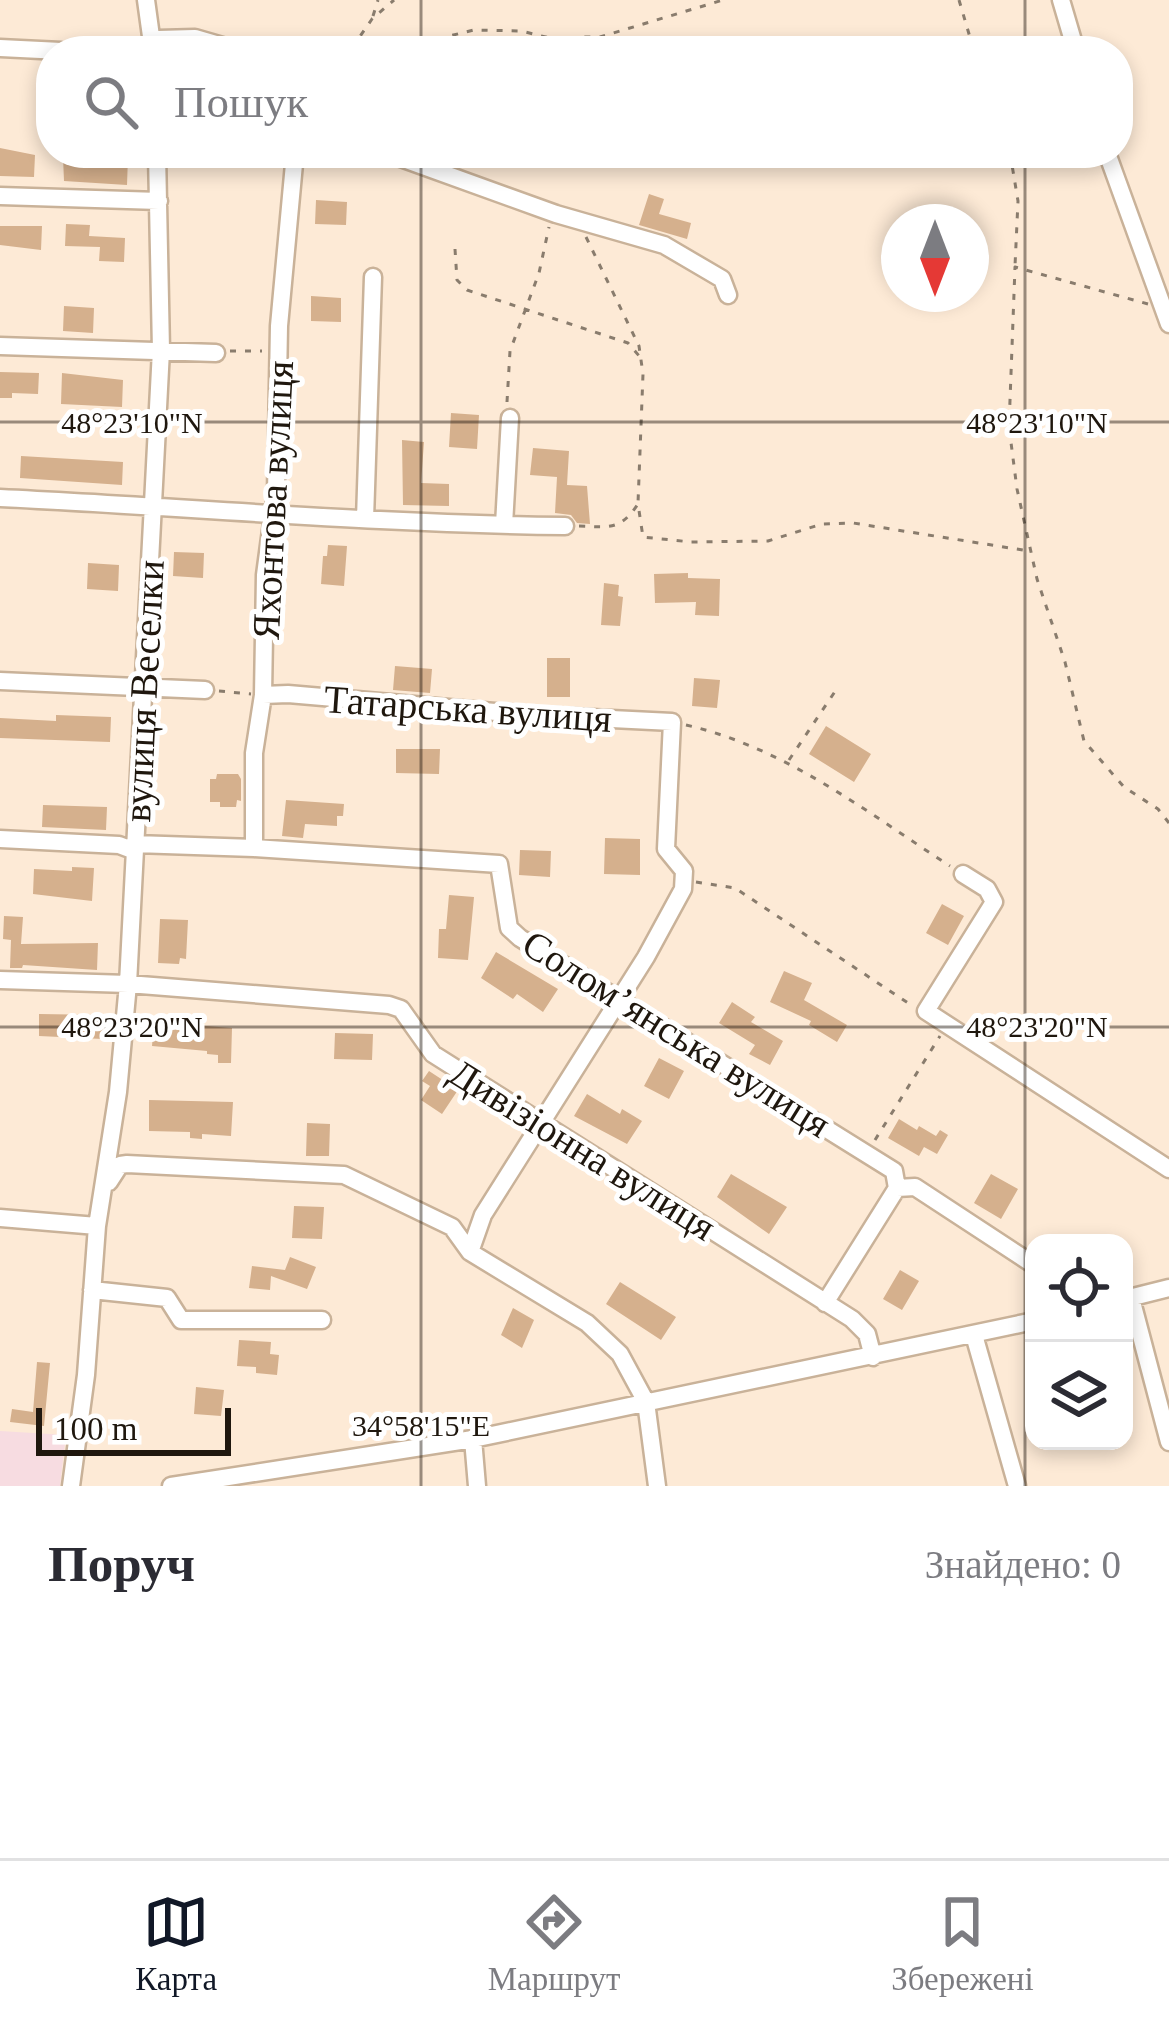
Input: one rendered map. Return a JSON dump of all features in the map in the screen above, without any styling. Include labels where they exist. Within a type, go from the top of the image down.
[{"type":"street","points":[[146,0],[150,36]]},
{"type":"street","points":[[1061,0],[1072,36]]},
{"type":"street","points":[[0,48],[36,50]]},
{"type":"street","name":"вулиця Веселки","points":[[71,1486],[128,984],[161,350],[158,168]]},
{"type":"street","name":"Яхонтова вулиця","points":[[254,848],[254,753],[263,695],[265,575],[277,493],[279,351],[294,168]]},
{"type":"street","points":[[428,168],[552,213],[664,245],[722,279],[728,295]]},
{"type":"street","points":[[1112,168],[1166,316]]},
{"type":"street","points":[[0,196],[159,201]]},
{"type":"street","points":[[365,519],[373,277]]},
{"type":"street","points":[[0,346],[217,353]]},
{"type":"street","points":[[504,525],[511,418]]},
{"type":"street","points":[[0,498],[271,516],[565,526]]},
{"type":"street","points":[[0,681],[205,690]]},
{"type":"street","name":"Татарська вулиця","points":[[263,695],[672,722]]},
{"type":"street","points":[[470,1252],[483,1215],[646,957],[686,880],[666,849],[672,722]]},
{"type":"street","name":"Соломʼянська вулиця","points":[[0,839],[135,848],[254,848],[499,865],[509,928],[868,1152],[894,1171],[897,1188]]},
{"type":"street","points":[[963,874],[987,889],[994,902],[926,1011],[1169,1168]]},
{"type":"street","name":"Дивізіонна вулиця","points":[[0,980],[128,984],[401,1009],[433,1054],[825,1303],[867,1334],[873,1357]]},
{"type":"street","points":[[103,1193],[115,1171],[127,1164],[344,1175],[452,1227],[470,1252],[587,1323],[620,1354],[646,1402],[657,1486]]},
{"type":"street","points":[[825,1303],[897,1188],[915,1187],[1025,1259]]},
{"type":"street","points":[[0,1218],[98,1226]]},
{"type":"street","points":[[1133,1297],[1169,1288]]},
{"type":"street","points":[[92,1290],[167,1298],[181,1320],[322,1320]]},
{"type":"street","points":[[1133,1319],[1169,1442]]},
{"type":"street","points":[[171,1486],[472,1439],[1025,1323]]},
{"type":"street","points":[[974,1335],[1017,1486]]},
{"type":"street","points":[[472,1439],[477,1486]]},
{"type":"street","points":[[292,1466],[293,1486]]},
{"type":"path","points":[[372,19],[378,0]]},
{"type":"path","points":[[360,36],[394,0]]},
{"type":"path","points":[[604,36],[723,0]]},
{"type":"path","points":[[959,0],[970,36]]},
{"type":"path","points":[[435,36],[474,30],[541,36]]},
{"type":"path","points":[[1012,168],[1018,201],[1009,427],[1029,551],[1084,741],[1124,787],[1158,809],[1169,824]]},
{"type":"path","points":[[511,418],[505,394],[511,351],[552,213]]},
{"type":"path","points":[[578,221],[632,326],[641,358],[638,504],[643,537],[768,541],[822,524],[853,523],[1029,551]]},
{"type":"path","points":[[455,249],[457,280],[467,290],[628,343],[641,358]]},
{"type":"path","points":[[1015,267],[1166,316]]},
{"type":"path","points":[[217,353],[279,351]]},
{"type":"path","points":[[565,526],[612,527],[626,522],[638,504]]},
{"type":"path","points":[[205,690],[263,695]]},
{"type":"path","points":[[788,761],[836,690]]},
{"type":"path","points":[[672,722],[734,736],[788,761],[963,874]]},
{"type":"path","points":[[686,880],[735,888],[938,1022],[868,1152]]},
{"type":"shaded area","points":[[0,1431],[66,1435],[60,1486],[0,1486]]},
{"type":"building","points":[[0,148],[35,155],[34,177],[0,176]]},
{"type":"building","points":[[63,168],[128,168],[127,185],[64,181]]},
{"type":"building","points":[[649,194],[664,199],[659,214],[691,223],[687,239],[639,225]]},
{"type":"building","points":[[316,200],[347,202],[346,225],[315,224]]},
{"type":"building","points":[[66,224],[90,225],[89,236],[125,238],[124,262],[99,261],[100,247],[65,246]]},
{"type":"building","points":[[0,226],[42,226],[41,250],[0,245]]},
{"type":"building","points":[[311,296],[341,298],[341,322],[311,321]]},
{"type":"building","points":[[64,306],[94,308],[93,333],[63,331]]},
{"type":"building","points":[[0,372],[39,373],[38,394],[12,393],[12,398],[0,398]]},
{"type":"building","points":[[62,373],[123,380],[122,407],[61,404]]},
{"type":"building","points":[[451,413],[479,415],[477,449],[449,447]]},
{"type":"building","points":[[402,440],[424,442],[421,483],[449,484],[449,506],[403,505]]},
{"type":"building","points":[[533,448],[569,451],[567,485],[587,486],[590,524],[555,513],[557,477],[530,475]]},
{"type":"building","points":[[21,456],[123,462],[122,485],[20,478]]},
{"type":"building","points":[[328,545],[347,546],[344,586],[321,584]]},
{"type":"building","points":[[174,552],[204,553],[203,578],[173,576]]},
{"type":"building","points":[[88,563],[119,565],[118,591],[87,589]]},
{"type":"building","points":[[688,573],[688,578],[720,579],[719,616],[695,615],[696,602],[655,603],[654,574]]},
{"type":"building","points":[[604,583],[619,585],[618,596],[623,597],[620,626],[601,625]]},
{"type":"building","points":[[547,658],[570,658],[570,697],[547,697]]},
{"type":"building","points":[[395,666],[432,669],[430,693],[393,690]]},
{"type":"building","points":[[694,678],[720,680],[717,708],[692,706]]},
{"type":"building","points":[[56,715],[111,717],[110,742],[0,738],[0,718],[56,721]]},
{"type":"building","points":[[826,726],[871,754],[854,782],[809,754]]},
{"type":"building","points":[[396,749],[440,749],[439,774],[396,773]]},
{"type":"building","points":[[217,774],[238,774],[241,779],[241,801],[237,800],[236,807],[210,802],[210,779]]},
{"type":"building","points":[[286,800],[344,804],[343,816],[337,816],[337,826],[305,824],[303,838],[282,836]]},
{"type":"building","points":[[43,805],[107,807],[106,830],[42,827]]},
{"type":"building","points":[[605,838],[640,839],[640,875],[604,874]]},
{"type":"building","points":[[520,850],[551,851],[550,877],[519,875]]},
{"type":"building","points":[[72,867],[94,868],[92,901],[33,894],[34,869],[72,871]]},
{"type":"building","points":[[449,895],[474,897],[468,960],[438,958],[439,929],[446,929]]},
{"type":"building","points":[[942,904],[964,916],[948,945],[926,933]]},
{"type":"building","points":[[4,916],[23,917],[21,944],[98,943],[97,970],[10,968],[11,940],[3,939]]},
{"type":"building","points":[[160,919],[188,920],[186,959],[180,958],[179,964],[158,963]]},
{"type":"building","points":[[496,952],[558,989],[543,1012],[481,978]]},
{"type":"building","points":[[784,971],[812,983],[804,1000],[847,1025],[837,1042],[809,1025],[811,1021],[770,1002]]},
{"type":"building","points":[[732,1002],[755,1017],[751,1022],[783,1041],[770,1065],[749,1054],[755,1045],[719,1023]]},
{"type":"building","points":[[39,1014],[104,1015],[103,1039],[39,1036]]},
{"type":"building","points":[[154,1022],[232,1028],[231,1063],[218,1063],[218,1055],[207,1051],[152,1046]]},
{"type":"building","points":[[335,1033],[373,1034],[372,1060],[334,1059]]},
{"type":"building","points":[[659,1058],[684,1071],[669,1099],[644,1086]]},
{"type":"building","points":[[429,1071],[458,1090],[442,1114],[421,1100],[430,1086],[422,1081]]},
{"type":"building","points":[[587,1094],[642,1121],[627,1144],[574,1116]]},
{"type":"building","points":[[149,1100],[233,1102],[231,1136],[202,1134],[202,1139],[190,1138],[190,1132],[149,1131]]},
{"type":"building","points":[[899,1119],[917,1130],[919,1126],[936,1136],[940,1130],[948,1135],[937,1154],[924,1147],[919,1156],[888,1138]]},
{"type":"building","points":[[307,1123],[330,1124],[329,1156],[306,1156]]},
{"type":"building","points":[[731,1174],[787,1207],[769,1234],[717,1197]]},
{"type":"building","points":[[991,1174],[1018,1189],[1001,1219],[974,1203]]},
{"type":"building","points":[[294,1206],[324,1207],[322,1239],[292,1238]]},
{"type":"building","points":[[290,1257],[316,1267],[307,1289],[271,1276],[270,1290],[249,1288],[252,1266],[285,1270]]},
{"type":"building","points":[[900,1270],[919,1281],[902,1310],[883,1299]]},
{"type":"building","points":[[620,1282],[676,1317],[661,1340],[606,1304]]},
{"type":"building","points":[[513,1308],[534,1320],[522,1348],[501,1335]]},
{"type":"building","points":[[239,1340],[271,1342],[270,1354],[279,1355],[277,1375],[237,1366]]},
{"type":"building","points":[[37,1362],[50,1363],[44,1426],[10,1422],[12,1409],[33,1412]]},
{"type":"building","points":[[196,1387],[224,1390],[221,1416],[194,1414]]}]
